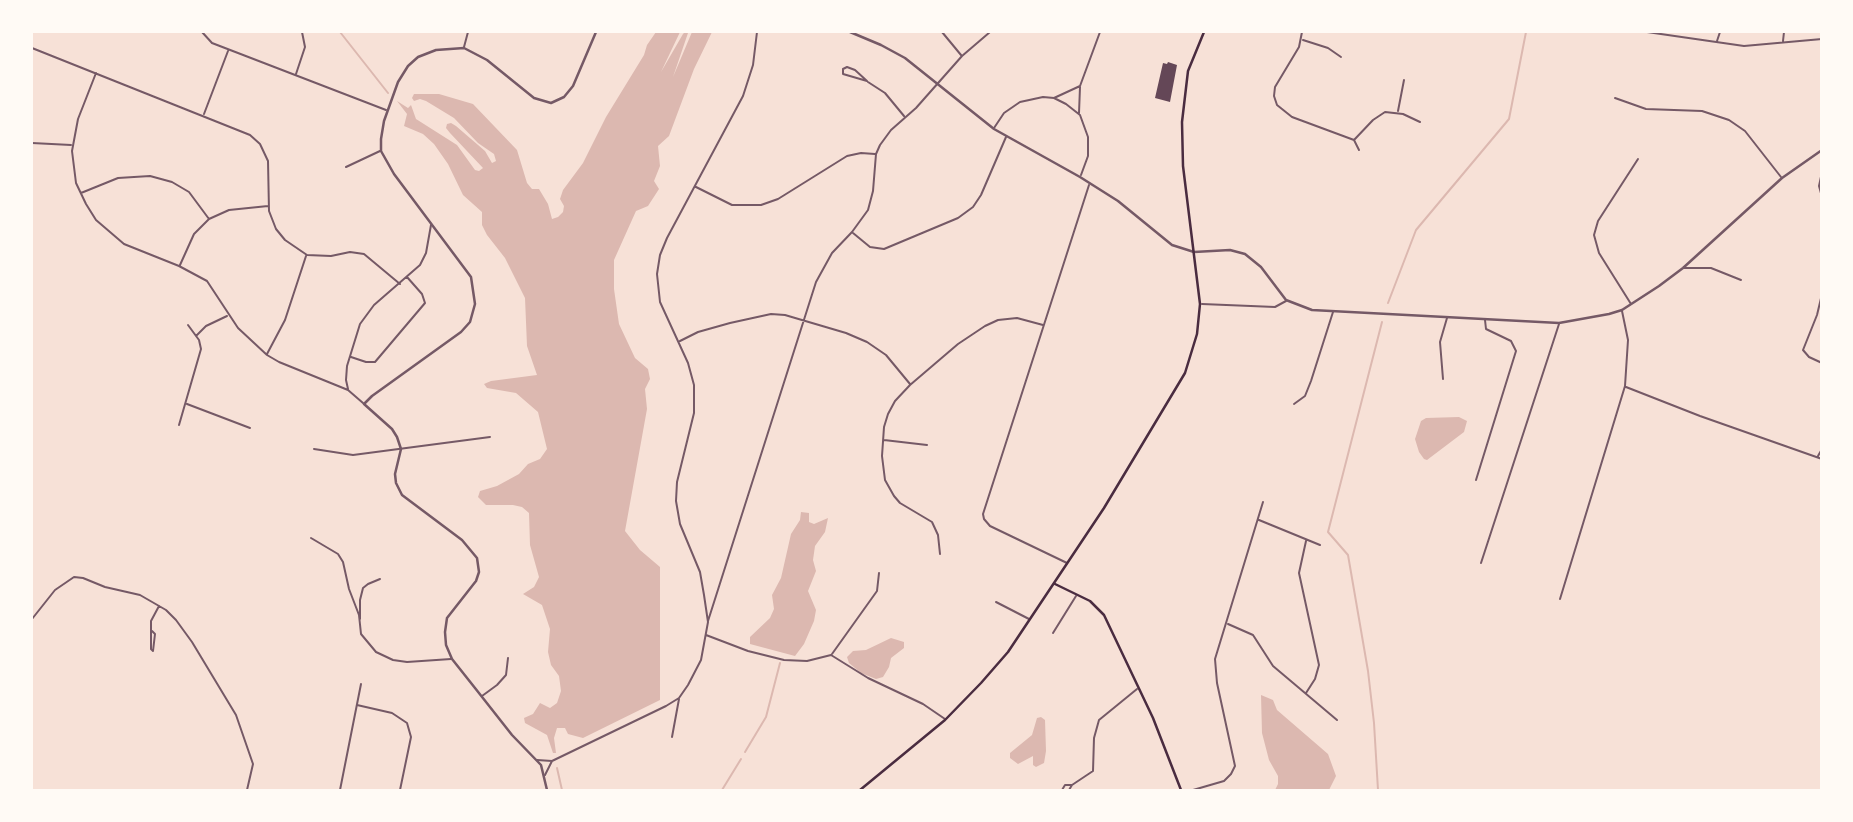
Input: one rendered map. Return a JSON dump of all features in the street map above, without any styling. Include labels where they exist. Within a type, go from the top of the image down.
[{"type":"main road","points":[[860,790],[945,720],[990,673],[1055,584],[1185,373],[1197,334],[1200,304],[1184,175],[1182,121],[1188,71],[1204,32]]},
{"type":"main road","points":[[1055,584],[1090,601],[1102,611],[1158,729],[1181,790]]},
{"type":"street","points":[[202,32],[212,43],[387,111]]},
{"type":"street","points":[[296,75],[305,47],[302,32]]},
{"type":"street","points":[[464,48],[468,32]]},
{"type":"street","points":[[364,404],[461,332],[474,313],[475,295],[471,277],[394,174],[382,151],[382,130],[402,74],[411,62],[431,51],[464,48],[488,60],[534,98],[551,103],[560,100],[573,86],[596,32]]},
{"type":"street","points":[[708,622],[702,582],[680,524],[676,501],[677,482],[693,418],[692,376],[660,302],[657,274],[663,247],[743,96],[752,65],[757,32]]},
{"type":"street","points":[[850,32],[881,44],[905,58],[994,129],[1118,201],[1172,245],[1194,252],[1230,250],[1245,254],[1261,267],[1286,300],[1303,308],[1559,323],[1591,319],[1622,310],[1683,268],[1782,178],[1822,150]]},
{"type":"street","points":[[942,32],[962,55]]},
{"type":"street","points":[[541,765],[679,698],[700,665],[708,622],[816,282],[824,265],[852,232],[870,205],[876,154],[882,141],[939,84],[962,55],[990,32]]},
{"type":"street","points":[[1080,177],[1089,146],[1080,115],[1080,86],[1100,32]]},
{"type":"street","points":[[1303,32],[1302,39],[1275,87],[1274,96],[1278,105],[1288,115],[1354,140],[1359,150]]},
{"type":"street","points":[[1647,32],[1744,46],[1822,39]]},
{"type":"street","points":[[1717,42],[1720,32]]},
{"type":"street","points":[[1783,43],[1784,32]]},
{"type":"street","points":[[1302,39],[1328,48],[1341,57]]},
{"type":"street","points":[[32,48],[241,130],[260,144],[269,170],[268,206],[279,233],[307,255],[331,256],[350,252],[364,254],[400,284]]},
{"type":"street","points":[[204,115],[229,50]]},
{"type":"street","points":[[867,81],[848,77],[843,74],[843,69],[852,68],[885,93],[905,117]]},
{"type":"street","points":[[96,73],[78,119],[72,145],[75,178],[88,208],[113,236],[141,253],[179,266],[207,281],[221,300],[228,316],[257,348],[279,362],[348,390],[392,429],[401,449],[395,474],[397,488],[413,504],[462,540],[477,558],[479,572],[476,581],[452,610],[446,623],[446,641],[452,659],[512,735],[541,765],[547,790]]},
{"type":"street","points":[[1397,112],[1404,80]]},
{"type":"street","points":[[994,129],[1004,113],[1020,102],[1039,97],[1054,98],[1080,86]]},
{"type":"street","points":[[1054,98],[1080,115]]},
{"type":"street","points":[[1615,98],[1646,109],[1702,111],[1729,120],[1745,131],[1782,178]]},
{"type":"street","points":[[1354,140],[1381,114],[1390,110],[1420,122]]},
{"type":"street","points":[[852,232],[870,247],[884,250],[962,216],[973,207],[981,195],[1006,137]]},
{"type":"street","points":[[32,143],[72,145]]},
{"type":"street","points":[[346,167],[382,151]]},
{"type":"street","points":[[695,187],[732,205],[761,205],[778,199],[847,156],[876,154]]},
{"type":"street","points":[[1631,305],[1599,253],[1594,235],[1598,221],[1638,159]]},
{"type":"street","points":[[1822,172],[1819,186],[1822,197]]},
{"type":"street","points":[[81,192],[127,176],[159,178],[189,192],[209,219]]},
{"type":"street","points":[[1068,563],[995,528],[984,519],[985,505],[1089,183]]},
{"type":"street","points":[[179,266],[194,234],[209,219],[229,210],[268,206]]},
{"type":"street","points":[[348,390],[346,380],[358,328],[365,316],[407,277],[424,257],[431,224]]},
{"type":"street","points":[[267,355],[285,320],[307,255]]},
{"type":"street","points":[[1683,268],[1711,268],[1741,280]]},
{"type":"street","points":[[350,357],[375,362],[425,303],[407,277]]},
{"type":"street","points":[[1822,294],[1803,350],[1810,358],[1822,363]]},
{"type":"street","points":[[1200,304],[1275,307],[1286,300]]},
{"type":"street","points":[[1560,599],[1625,386],[1628,347],[1622,310]]},
{"type":"street","points":[[1294,404],[1305,396],[1333,311]]},
{"type":"street","points":[[678,342],[698,332],[771,314],[785,314],[867,342],[886,355],[911,385]]},
{"type":"street","points":[[196,335],[206,326],[228,316]]},
{"type":"street","points":[[1443,379],[1440,342],[1447,317]]},
{"type":"street","points":[[940,554],[939,535],[932,522],[900,503],[889,488],[882,466],[885,422],[892,405],[958,344],[985,326],[998,320],[1017,318],[1044,325]]},
{"type":"street","points":[[1476,480],[1516,351],[1511,341],[1486,329],[1485,319]]},
{"type":"street","points":[[1481,563],[1559,323]]},
{"type":"street","points":[[179,425],[201,349],[196,335],[188,325]]},
{"type":"street","points":[[339,386],[346,380]]},
{"type":"street","points":[[1625,386],[1822,459]]},
{"type":"street","points":[[186,403],[250,428]]},
{"type":"street","points":[[314,449],[353,455],[491,437]]},
{"type":"street","points":[[883,440],[927,445]]},
{"type":"street","points":[[1818,457],[1822,449]]},
{"type":"street","points":[[1193,790],[1228,778],[1235,766],[1215,659],[1263,502]]},
{"type":"street","points":[[1258,520],[1320,545]]},
{"type":"street","points":[[311,538],[338,554],[343,562],[363,639],[376,652],[407,662],[452,659]]},
{"type":"street","points":[[1306,693],[1315,679],[1319,665],[1299,578],[1307,541]]},
{"type":"street","points":[[706,635],[748,651],[784,660],[807,661],[831,655],[877,591],[879,573]]},
{"type":"street","points":[[32,619],[55,590],[74,577],[140,595],[159,606],[176,620],[192,642],[236,715],[253,764],[247,790]]},
{"type":"street","points":[[360,620],[363,588],[380,579]]},
{"type":"street","points":[[1053,632],[1077,595]]},
{"type":"street","points":[[996,601],[1030,620]]},
{"type":"street","points":[[152,631],[155,634],[153,653],[151,641],[153,615],[159,606]]},
{"type":"street","points":[[1226,624],[1253,635],[1270,663],[1337,720]]},
{"type":"street","points":[[831,655],[868,678],[923,704],[945,720]]},
{"type":"street","points":[[481,696],[504,678],[508,658]]},
{"type":"street","points":[[340,790],[361,684]]},
{"type":"street","points":[[1069,790],[1093,771],[1094,738],[1099,720],[1138,689]]},
{"type":"street","points":[[672,737],[679,710],[679,698]]},
{"type":"street","points":[[357,705],[392,713],[407,723],[411,737],[400,790]]},
{"type":"street","points":[[536,759],[552,761]]},
{"type":"street","points":[[545,775],[552,761]]},
{"type":"street","points":[[1062,790],[1065,785],[1072,785]]},
{"type":"street","points":[[1206,790],[1211,786]]},
{"type":"shaded area","points":[[656,32],[680,32],[661,72],[683,34],[688,33],[673,77],[692,32],[712,32],[694,69],[669,136],[658,146],[660,166],[654,181],[659,189],[648,206],[636,211],[614,260],[614,289],[619,324],[635,358],[648,369],[650,379],[645,389],[647,409],[625,531],[640,550],[660,567],[660,700],[583,738],[568,734],[565,728],[557,728],[554,738],[556,753],[553,753],[547,735],[525,723],[524,718],[533,714],[540,703],[550,708],[557,703],[561,691],[559,676],[551,665],[548,652],[550,629],[542,605],[523,594],[534,587],[539,577],[530,545],[529,513],[522,507],[513,505],[486,505],[478,497],[480,491],[497,486],[519,474],[528,464],[540,459],[547,449],[538,412],[516,393],[487,388],[484,384],[537,375],[527,346],[525,298],[505,258],[482,225],[482,212],[463,195],[448,164],[434,144],[423,134],[404,126],[407,114],[397,101],[408,108],[411,105],[416,119],[457,145],[475,170],[479,171],[483,168],[450,133],[446,128],[447,124],[456,126],[485,151],[492,163],[496,161],[494,154],[478,143],[454,118],[426,101],[414,101],[412,98],[414,94],[439,94],[473,104],[517,150],[527,183],[532,189],[539,189],[548,204],[552,219],[563,212],[564,206],[560,199],[563,190],[583,163],[606,117]]},
{"type":"shaded area","points":[[1459,417],[1467,421],[1464,432],[1427,460],[1424,459],[1415,439],[1421,421],[1426,418]]},
{"type":"shaded area","points":[[801,512],[809,513],[809,522],[814,524],[828,518],[825,532],[815,546],[813,560],[816,571],[808,591],[816,610],[814,621],[804,644],[795,656],[750,644],[750,637],[770,618],[774,609],[772,595],[781,578],[791,534],[800,520]]},
{"type":"shaded area","points":[[891,638],[904,642],[904,648],[891,658],[883,677],[876,679],[861,673],[849,663],[847,657],[853,651],[866,650]]},
{"type":"shaded area","points":[[1261,695],[1273,700],[1277,710],[1328,754],[1336,776],[1329,790],[1275,790],[1278,776],[1269,760],[1262,733]]},
{"type":"shaded area","points":[[1037,718],[1045,720],[1044,763],[1036,767],[1033,765],[1033,756],[1018,764],[1010,758],[1010,753],[1032,735]]},
{"type":"building","points":[[1163,63],[1177,65],[1170,102],[1155,98]]},
{"type":"waterway","points":[[340,32],[388,93]]},
{"type":"waterway","points":[[1388,303],[1416,230],[1509,119],[1526,32]]},
{"type":"waterway","points":[[1378,790],[1368,671],[1348,555],[1328,532],[1382,322]]},
{"type":"waterway","points":[[745,752],[766,717],[780,663]]},
{"type":"waterway","points":[[722,790],[741,759]]},
{"type":"waterway","points":[[557,768],[562,790]]}]
